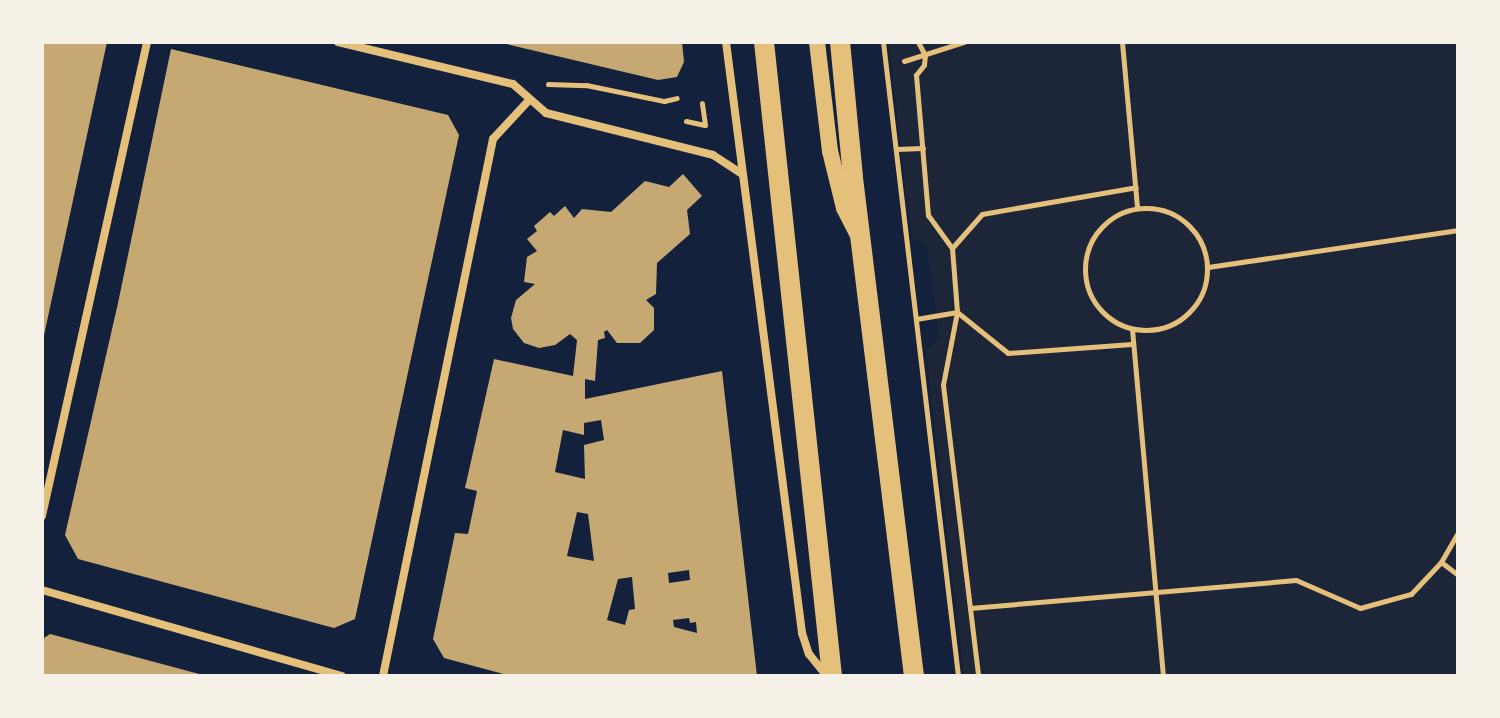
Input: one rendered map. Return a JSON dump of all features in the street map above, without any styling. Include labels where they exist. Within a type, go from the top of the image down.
[{"type":"main road","points":[[764,42],[829,676]]},
{"type":"main road","points":[[817,42],[836,181],[844,208],[862,243]]},
{"type":"main road","points":[[840,42],[914,676]]},
{"type":"street","points":[[42,516],[147,42]]},
{"type":"street","points":[[338,42],[513,84],[546,113],[713,155],[743,174]]},
{"type":"street","points":[[726,42],[802,633],[809,654],[829,676]]},
{"type":"street","points":[[383,676],[493,139],[530,99]]},
{"type":"street","points":[[42,590],[342,676]]},
{"type":"path","points":[[883,42],[958,676]]},
{"type":"path","points":[[918,42],[925,55],[924,65],[916,75],[928,215],[952,248],[957,312],[943,385],[978,676]]},
{"type":"path","points":[[904,61],[964,42]]},
{"type":"path","points":[[1122,42],[1137,208]]},
{"type":"path","points":[[513,84],[586,85],[664,101],[677,98]]},
{"type":"path","points":[[686,121],[705,125],[702,103]]},
{"type":"path","points":[[896,149],[923,148]]},
{"type":"path","points":[[952,248],[982,214],[1136,187]]},
{"type":"path","points":[[1154,207],[1186,221],[1205,249],[1208,267],[1198,303],[1185,317],[1169,327],[1132,329],[1112,321],[1097,306],[1088,287],[1085,266],[1089,246],[1101,227],[1117,214],[1154,207]]},
{"type":"path","points":[[1208,267],[1458,230]]},
{"type":"path","points":[[916,319],[957,312],[1008,353],[1132,344]]},
{"type":"path","points":[[1132,329],[1163,676]]},
{"type":"path","points":[[970,608],[1296,580],[1360,608],[1411,594],[1441,562],[1458,533]]},
{"type":"path","points":[[1441,562],[1458,575]]},
{"type":"shaded area","points":[[889,42],[1458,42],[1458,676],[964,676],[926,351],[939,339],[927,245],[911,236]]},
{"type":"building","points":[[42,42],[107,42],[43,340],[42,340]]},
{"type":"building","points":[[498,42],[682,42],[684,62],[677,77],[658,80]]},
{"type":"building","points":[[171,49],[448,115],[459,135],[355,619],[334,628],[78,559],[65,535]]},
{"type":"building","points":[[683,174],[702,196],[687,210],[690,234],[657,263],[656,294],[646,300],[654,308],[654,330],[640,343],[617,343],[607,330],[604,332],[605,338],[598,340],[595,381],[585,379],[585,399],[722,371],[757,676],[511,676],[444,658],[433,639],[455,533],[468,534],[477,491],[465,488],[494,359],[573,376],[577,340],[570,334],[555,345],[539,348],[524,343],[513,329],[511,318],[516,300],[535,284],[524,282],[527,257],[537,251],[527,239],[537,231],[534,226],[550,212],[554,216],[565,206],[574,218],[582,209],[611,212],[645,181],[669,187]],"holes":[[[601,420],[604,440],[584,445],[585,479],[555,472],[563,430],[584,435],[584,423]],[[577,512],[588,514],[594,561],[567,556]],[[689,570],[690,580],[669,583],[668,573]],[[632,577],[635,609],[629,610],[625,625],[607,620],[618,579]],[[689,618],[690,623],[696,622],[697,633],[674,627],[673,620]]]},
{"type":"building","points":[[50,634],[203,676],[42,676],[42,648],[44,638]]}]
